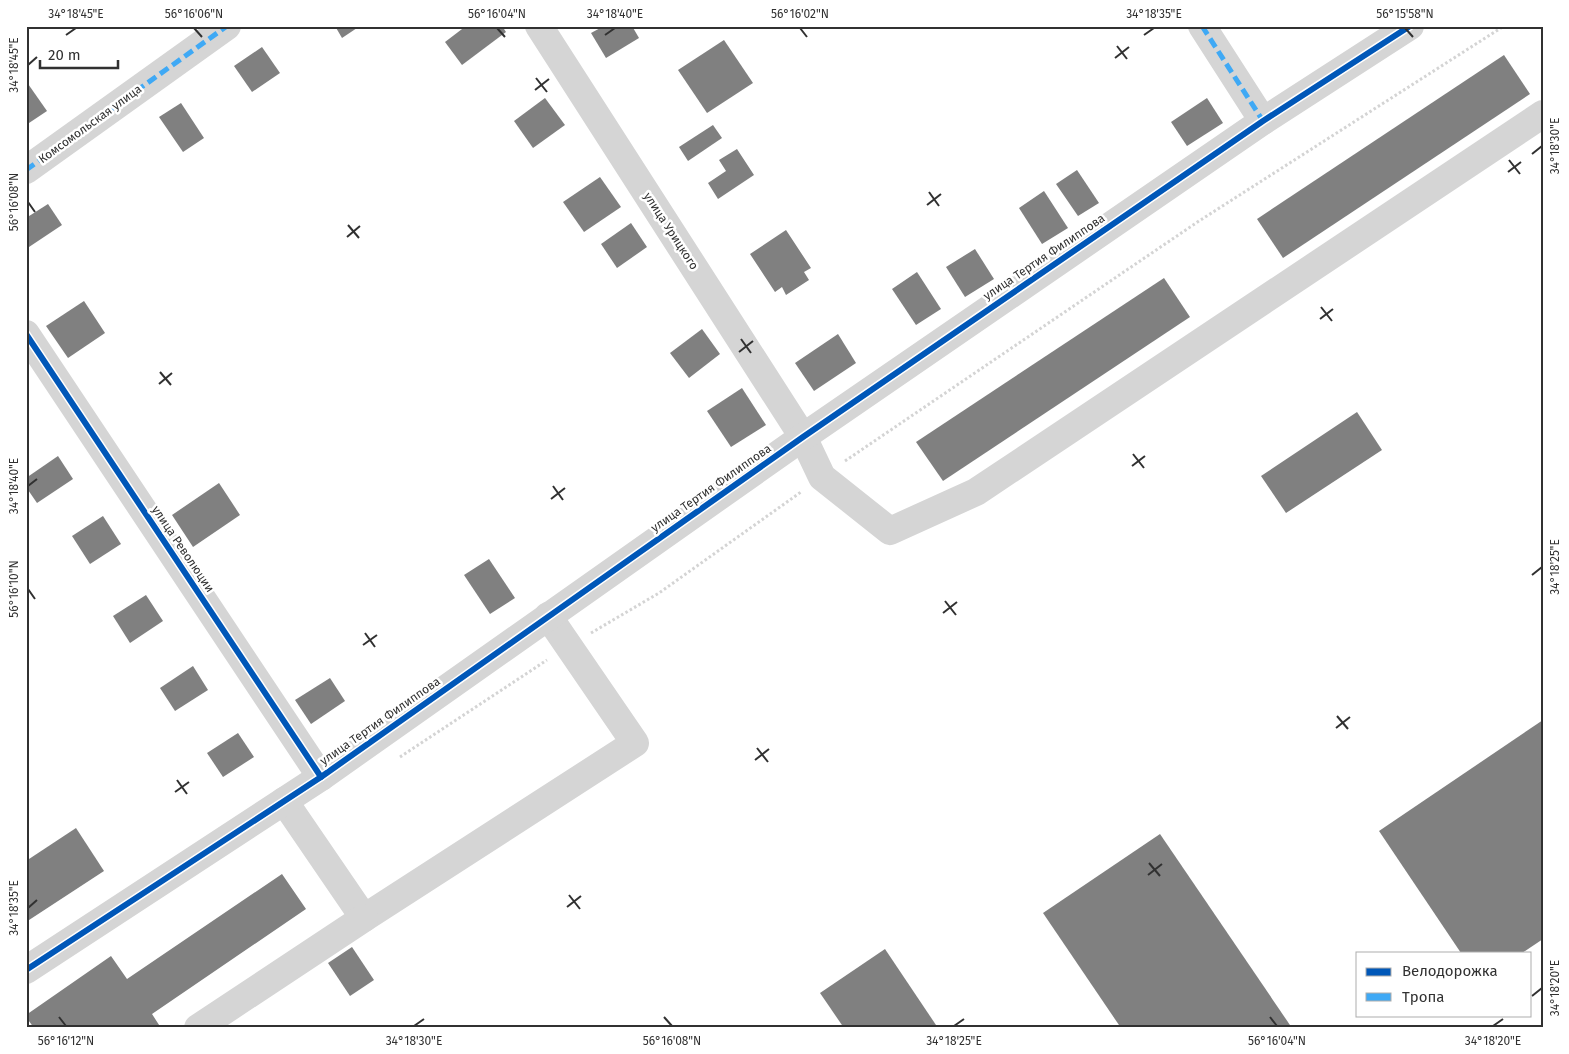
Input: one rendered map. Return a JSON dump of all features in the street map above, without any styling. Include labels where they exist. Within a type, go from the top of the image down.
[{"type":"street","name":"Комсомольская улица","points":[[26,170],[227,26]]},
{"type":"street","name":"улица Урицкого","points":[[539,26],[803,437],[822,477]]},
{"type":"street","points":[[1202,26],[1263,121]]},
{"type":"street","name":"улица Тертия Филиппова","points":[[26,970],[321,777],[803,437],[1263,121],[1410,26]]},
{"type":"street","points":[[822,477],[890,531],[976,492],[1543,114]]},
{"type":"street","name":"улица Революции","points":[[26,334],[321,777]]},
{"type":"street","points":[[198,1028],[635,743],[548,616]]},
{"type":"street","points":[[284,801],[364,918]]},
{"type":"path","points":[[397,759],[568,646],[659,593],[822,477],[1199,222],[1504,26]]},
{"type":"building","points":[[335,26],[360,26],[342,38]]},
{"type":"building","points":[[466,26],[502,26],[506,32],[462,65],[445,42]]},
{"type":"building","points":[[604,26],[632,26],[639,38],[606,58],[591,33]]},
{"type":"building","points":[[724,40],[753,83],[707,113],[678,70]]},
{"type":"building","points":[[262,47],[280,73],[252,92],[234,66]]},
{"type":"building","points":[[1504,55],[1530,94],[1283,258],[1257,219]]},
{"type":"building","points":[[26,81],[47,111],[26,125]]},
{"type":"building","points":[[545,98],[565,125],[533,148],[514,121]]},
{"type":"building","points":[[1207,98],[1223,123],[1187,146],[1171,122]]},
{"type":"building","points":[[181,103],[204,138],[183,152],[159,117]]},
{"type":"building","points":[[713,125],[722,138],[688,161],[679,147]]},
{"type":"building","points":[[737,149],[754,175],[718,199],[708,183],[726,171],[719,160]]},
{"type":"building","points":[[1077,170],[1099,203],[1078,216],[1056,184]]},
{"type":"building","points":[[600,177],[621,207],[584,232],[563,202]]},
{"type":"building","points":[[1044,191],[1068,228],[1042,244],[1019,208]]},
{"type":"building","points":[[48,204],[62,225],[26,249],[26,218]]},
{"type":"building","points":[[631,223],[647,247],[617,268],[601,244]]},
{"type":"building","points":[[786,230],[811,268],[804,272],[809,280],[786,295],[782,287],[775,292],[750,254]]},
{"type":"building","points":[[975,249],[994,279],[965,297],[946,267]]},
{"type":"building","points":[[917,272],[941,309],[916,325],[892,289]]},
{"type":"building","points":[[1164,278],[1190,317],[943,481],[916,442]]},
{"type":"building","points":[[84,301],[105,333],[68,358],[46,326]]},
{"type":"building","points":[[702,329],[720,354],[689,378],[670,353]]},
{"type":"building","points":[[838,334],[856,363],[814,391],[795,363]]},
{"type":"building","points":[[742,388],[766,425],[731,447],[707,411]]},
{"type":"building","points":[[1357,412],[1382,450],[1286,513],[1261,476]]},
{"type":"building","points":[[58,456],[73,479],[37,503],[26,487],[26,478]]},
{"type":"building","points":[[219,483],[240,515],[193,547],[172,515]]},
{"type":"building","points":[[103,516],[121,544],[90,564],[72,536]]},
{"type":"building","points":[[489,559],[515,598],[490,614],[464,575]]},
{"type":"building","points":[[146,595],[163,621],[130,643],[113,616]]},
{"type":"building","points":[[193,666],[208,690],[175,711],[160,688]]},
{"type":"building","points":[[330,678],[345,701],[311,724],[295,700]]},
{"type":"building","points":[[1543,720],[1543,939],[1524,952],[1460,952],[1379,831]]},
{"type":"building","points":[[238,733],[254,757],[223,777],[207,753]]},
{"type":"building","points":[[76,828],[104,871],[26,922],[26,861]]},
{"type":"building","points":[[1160,834],[1292,1028],[1121,1028],[1043,913]]},
{"type":"building","points":[[282,874],[306,909],[152,1014],[161,1028],[34,1028],[26,1017],[26,1015],[111,956],[127,979]]},
{"type":"building","points":[[352,947],[374,980],[350,996],[328,963]]},
{"type":"building","points":[[885,949],[938,1028],[844,1028],[820,993]]},
{"type":"marked path","points":[[26,170],[227,26]]},
{"type":"marked path","points":[[1202,26],[1263,121]]},
{"type":"cycle path","points":[[26,970],[321,777],[803,437],[1263,121],[1410,26]]},
{"type":"cycle path","points":[[26,334],[321,777]]}]
